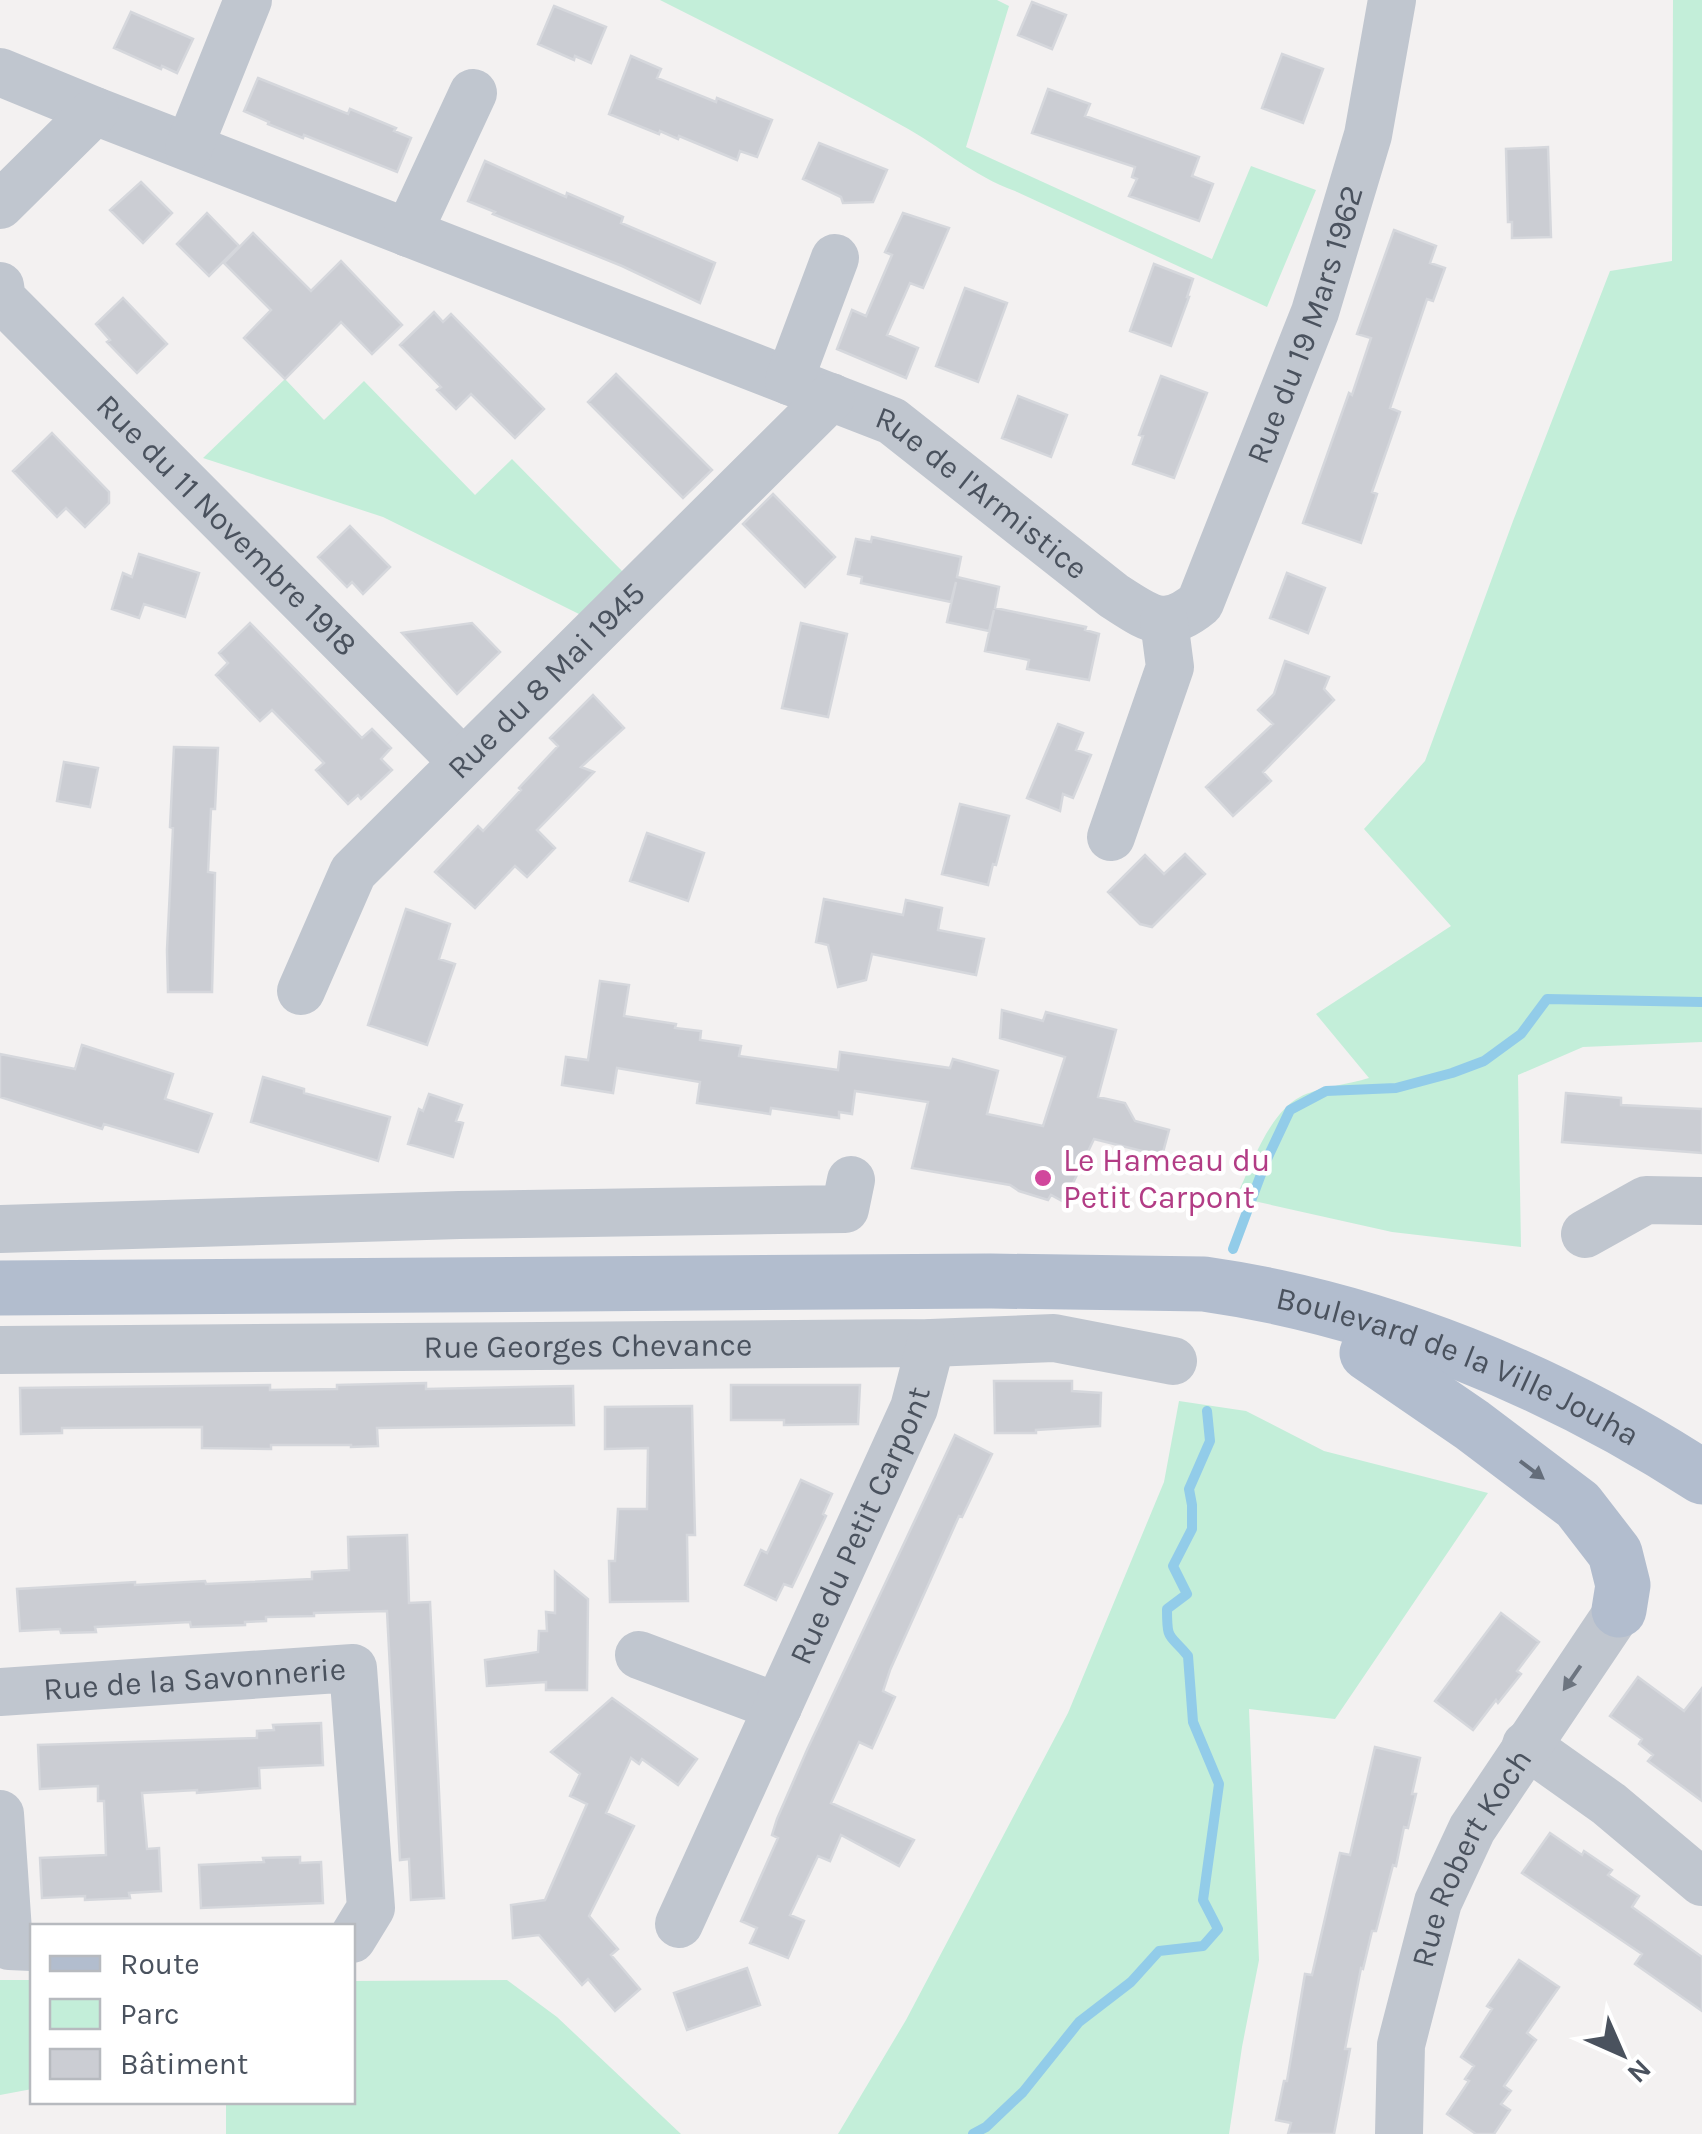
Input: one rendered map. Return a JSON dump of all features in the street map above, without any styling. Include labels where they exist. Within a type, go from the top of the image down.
[{"type":"main road","points":[[0,1288],[991,1280],[1096,1282],[1206,1300]]},
{"type":"main road","name":"Boulevard de la Ville Jouha","points":[[1206,1300],[1238,1288],[1378,1323],[1475,1358],[1576,1405],[1702,1476]]},
{"type":"main road","name":"Boulevard de la Ville Jouha","points":[[1206,1300],[1460,1388],[1635,1474],[1702,1518]]},
{"type":"main road","points":[[1367,1353],[1578,1505],[1615,1553],[1623,1584],[1619,1610]]},
{"type":"street","points":[[189,148],[248,0]]},
{"type":"street","name":"Rue du 19 Mars 1962","points":[[1164,621],[1184,617],[1200,603],[1315,312],[1368,135],[1392,0]]},
{"type":"street","name":"Rue de l'Armistice","points":[[0,72],[892,421],[1114,596],[1146,616],[1164,621]]},
{"type":"street","points":[[408,233],[472,92]]},
{"type":"street","points":[[0,204],[94,111]]},
{"type":"street","points":[[810,389],[835,258]]},
{"type":"street","name":"Rue du 11 Novembre 1918","points":[[0,286],[2,299],[463,762]]},
{"type":"street","name":"Rue du 8 Mai 1945","points":[[301,992],[353,872],[463,762],[810,389]]},
{"type":"street","points":[[1110,837],[1170,667],[1164,621]]},
{"type":"street","points":[[0,1229],[845,1209],[851,1180]]},
{"type":"street","points":[[1585,1234],[1646,1200],[1702,1201]]},
{"type":"street","name":"Rue Georges Chevance","points":[[0,1350],[932,1343],[1054,1338],[1173,1361]]},
{"type":"street","name":"Rue du Petit Carpont","points":[[679,1924],[914,1408],[932,1343]]},
{"type":"street","name":"Rue Robert Koch","points":[[1399,2134],[1401,2044],[1438,1902],[1472,1829],[1619,1610]]},
{"type":"street","name":"Rue du Petit Carpont","points":[[639,1655],[778,1707]]},
{"type":"street","name":"Rue de la Savonnerie","points":[[0,1692],[352,1668],[372,1908],[355,1934]]},
{"type":"street","points":[[1526,1746],[1609,1804],[1702,1882]]},
{"type":"street","points":[[0,1814],[8,1946],[30,1947]]},
{"type":"green space","points":[[660,0],[997,0],[1009,6],[966,147],[1212,259],[1251,166],[1316,190],[1267,307],[985,177],[871,109]]},
{"type":"green space","points":[[1673,0],[1702,0],[1702,1042],[1583,1047],[1518,1075],[1521,1247],[1392,1232],[1236,1197],[1270,1128],[1289,1105],[1315,1091],[1369,1078],[1316,1014],[1451,926],[1364,829],[1425,761],[1610,271],[1672,261]]},
{"type":"green space","points":[[285,379],[324,420],[364,381],[475,495],[512,459],[624,573],[581,615],[383,517],[203,458]]},
{"type":"green space","points":[[1179,1401],[1246,1411],[1324,1451],[1488,1493],[1335,1719],[1249,1709],[1259,1960],[1229,2134],[838,2134],[906,2020],[1068,1713],[1164,1482]]},
{"type":"green space","points":[[0,1980],[30,1980],[30,2089],[0,2095]]},
{"type":"green space","points":[[507,1980],[557,2017],[681,2134],[226,2134],[226,2104],[355,2104],[355,1981]]},
{"type":"building","points":[[1032,2],[1066,15],[1052,49],[1018,35]]},
{"type":"building","points":[[554,6],[606,27],[591,63],[538,44]]},
{"type":"building","points":[[131,12],[193,39],[177,73],[114,48]]},
{"type":"building","points":[[1282,54],[1323,69],[1303,123],[1262,108]]},
{"type":"building","points":[[631,56],[661,69],[657,78],[772,120],[757,157],[740,151],[737,160],[609,114]]},
{"type":"building","points":[[258,78],[348,114],[350,109],[411,138],[397,172],[304,135],[303,138],[244,111]]},
{"type":"building","points":[[1048,89],[1090,104],[1085,116],[1199,157],[1192,176],[1213,184],[1199,221],[1129,196],[1137,179],[1132,177],[1135,167],[1032,133]]},
{"type":"building","points":[[819,143],[887,170],[873,202],[843,203],[841,197],[803,179]]},
{"type":"building","points":[[1548,147],[1551,237],[1512,238],[1506,149]]},
{"type":"building","points":[[485,161],[623,217],[621,223],[715,263],[700,303],[468,201]]},
{"type":"building","points":[[141,182],[172,213],[143,243],[110,210]]},
{"type":"building","points":[[207,213],[239,246],[209,276],[177,244]]},
{"type":"building","points":[[903,213],[949,228],[923,288],[910,283],[887,335],[918,348],[906,378],[837,349],[852,310],[866,316],[892,255],[885,252]]},
{"type":"building","points":[[1394,230],[1436,246],[1430,263],[1445,268],[1433,301],[1427,299],[1390,408],[1400,412],[1372,492],[1377,494],[1361,543],[1303,523],[1371,338],[1357,334]]},
{"type":"building","points":[[253,233],[311,291],[341,261],[402,325],[372,354],[341,322],[285,379],[244,338],[271,310],[224,263]]},
{"type":"building","points":[[1154,264],[1193,279],[1171,346],[1130,331]]},
{"type":"building","points":[[965,288],[1007,303],[978,382],[936,366]]},
{"type":"building","points":[[123,298],[167,344],[137,373],[107,342],[110,340],[96,324]]},
{"type":"building","points":[[434,312],[443,322],[451,314],[544,409],[515,438],[471,394],[456,409],[437,390],[441,387],[400,345]]},
{"type":"building","points":[[616,374],[712,470],[683,498],[588,402]]},
{"type":"building","points":[[1161,376],[1207,393],[1174,478],[1133,464],[1143,436],[1139,435]]},
{"type":"building","points":[[1018,396],[1067,415],[1051,457],[1002,438]]},
{"type":"building","points":[[52,433],[109,492],[109,503],[85,527],[66,508],[57,517],[13,471]]},
{"type":"building","points":[[773,494],[835,557],[805,587],[743,524]]},
{"type":"building","points":[[350,526],[390,567],[363,594],[352,582],[347,587],[318,557]]},
{"type":"building","points":[[872,537],[961,557],[957,577],[999,587],[995,608],[1086,627],[1085,630],[1099,634],[1089,680],[1027,669],[1029,660],[985,651],[994,610],[989,631],[947,622],[956,582],[951,602],[861,583],[862,577],[848,574],[856,539],[871,542]]},
{"type":"building","points":[[139,554],[199,573],[185,617],[144,604],[139,618],[112,609],[123,573],[132,577]]},
{"type":"building","points":[[1287,573],[1325,588],[1308,633],[1270,618]]},
{"type":"building","points":[[250,623],[362,738],[372,729],[391,748],[381,759],[392,770],[361,799],[358,795],[348,804],[316,770],[324,763],[272,710],[260,721],[216,675],[228,663],[219,653]]},
{"type":"building","points":[[472,623],[500,652],[457,694],[402,633]]},
{"type":"building","points":[[801,623],[847,634],[828,717],[782,708]]},
{"type":"building","points":[[1285,661],[1329,677],[1324,689],[1334,700],[1263,772],[1271,781],[1233,816],[1206,787],[1273,724],[1258,710],[1274,694]]},
{"type":"building","points":[[593,695],[624,728],[581,767],[594,772],[537,830],[555,848],[527,877],[515,866],[475,908],[435,872],[478,826],[483,831],[521,790],[558,746],[550,738]]},
{"type":"building","points":[[1058,724],[1083,733],[1076,750],[1091,755],[1073,798],[1063,794],[1060,811],[1027,798]]},
{"type":"building","points":[[174,747],[218,748],[208,872],[215,873],[212,992],[168,992]]},
{"type":"building","points":[[64,762],[98,768],[90,807],[57,801]]},
{"type":"building","points":[[960,804],[1009,816],[988,885],[942,874]]},
{"type":"building","points":[[647,833],[704,853],[688,901],[630,881]]},
{"type":"building","points":[[1185,854],[1205,874],[1152,927],[1140,924],[1108,892],[1145,855],[1164,874]]},
{"type":"building","points":[[824,899],[903,915],[906,900],[942,908],[938,930],[984,939],[976,975],[872,954],[866,980],[838,987],[828,945],[816,942]]},
{"type":"building","points":[[406,909],[450,924],[439,959],[455,964],[427,1045],[368,1025]]},
{"type":"building","points":[[600,981],[629,985],[624,1016],[701,1031],[700,1040],[741,1046],[739,1056],[838,1070],[840,1052],[950,1068],[953,1059],[998,1071],[987,1114],[1043,1126],[1065,1057],[1000,1038],[1002,1010],[1043,1021],[1046,1012],[1116,1030],[1098,1097],[1125,1103],[1135,1121],[1169,1130],[1162,1156],[1094,1139],[1064,1202],[1051,1195],[1048,1200],[1019,1191],[1010,1185],[912,1168],[928,1102],[855,1091],[852,1114],[839,1112],[839,1118],[771,1108],[770,1114],[697,1103],[700,1082],[617,1068],[613,1093],[562,1085],[566,1057],[588,1060]]},
{"type":"building","points":[[82,1045],[173,1074],[165,1099],[212,1114],[198,1152],[104,1124],[102,1129],[0,1097],[0,1054],[75,1069]]},
{"type":"building","points":[[263,1077],[390,1117],[378,1161],[251,1122]]},
{"type":"building","points":[[1566,1093],[1621,1098],[1621,1105],[1702,1109],[1702,1153],[1562,1142]]},
{"type":"building","points":[[429,1094],[462,1105],[456,1121],[463,1123],[453,1157],[408,1144],[419,1109],[423,1111]]},
{"type":"building","points":[[994,1381],[1072,1381],[1072,1391],[1101,1393],[1100,1426],[995,1433]]},
{"type":"building","points":[[426,1383],[426,1389],[573,1386],[574,1425],[377,1428],[378,1446],[271,1445],[271,1449],[202,1448],[202,1427],[62,1428],[62,1433],[21,1434],[20,1388],[270,1385],[270,1390]]},
{"type":"building","points":[[731,1385],[860,1385],[858,1424],[784,1425],[784,1420],[731,1420]]},
{"type":"building","points":[[692,1406],[695,1535],[687,1535],[688,1601],[610,1602],[609,1561],[615,1561],[618,1509],[647,1509],[648,1448],[605,1449],[605,1407]]},
{"type":"building","points":[[955,1435],[992,1454],[962,1517],[959,1516],[890,1670],[883,1691],[895,1697],[872,1748],[859,1742],[831,1803],[914,1840],[899,1866],[841,1835],[830,1861],[818,1856],[790,1915],[804,1921],[788,1958],[750,1943],[757,1928],[741,1921],[778,1838],[772,1835],[777,1819],[807,1750]]},
{"type":"building","points":[[801,1480],[832,1494],[823,1514],[826,1516],[792,1587],[784,1584],[776,1600],[745,1585],[761,1550],[767,1553]]},
{"type":"building","points":[[407,1535],[409,1603],[430,1602],[444,1898],[411,1900],[409,1859],[400,1860],[387,1611],[266,1617],[266,1621],[245,1625],[191,1627],[190,1622],[95,1627],[96,1632],[20,1631],[17,1589],[312,1579],[312,1572],[349,1570],[348,1537]]},
{"type":"building","points":[[555,1572],[588,1599],[587,1690],[546,1690],[546,1682],[487,1686],[485,1660],[538,1652],[539,1631],[547,1631],[546,1612],[555,1613]]},
{"type":"building","points":[[1501,1613],[1539,1642],[1517,1671],[1521,1674],[1473,1730],[1435,1701]]},
{"type":"building","points":[[1638,1677],[1684,1711],[1702,1688],[1702,1801],[1648,1761],[1653,1755],[1639,1744],[1642,1739],[1610,1716]]},
{"type":"building","points":[[612,1698],[697,1759],[678,1785],[642,1759],[639,1764],[631,1758],[606,1813],[634,1826],[589,1916],[618,1949],[611,1955],[640,1989],[615,2011],[588,1979],[582,1985],[539,1935],[513,1938],[511,1905],[545,1900],[587,1804],[570,1796],[580,1774],[551,1752]]},
{"type":"building","points":[[321,1723],[323,1765],[259,1768],[260,1788],[142,1793],[147,1849],[159,1848],[161,1891],[129,1893],[130,1898],[42,1898],[40,1858],[106,1855],[104,1801],[98,1801],[98,1786],[40,1789],[38,1745],[257,1738],[257,1731],[274,1730],[273,1725]]},
{"type":"building","points":[[1375,1747],[1420,1758],[1412,1794],[1416,1794],[1376,1931],[1372,1931],[1361,1968],[1334,2134],[1288,2134],[1291,2123],[1276,2120],[1287,2081],[1305,1974],[1312,1975],[1340,1853],[1350,1855]]},
{"type":"building","points":[[1550,1833],[1612,1870],[1608,1875],[1639,1896],[1632,1907],[1702,1957],[1702,2011],[1635,1964],[1642,1954],[1522,1873]]},
{"type":"building","points":[[300,1857],[300,1863],[321,1862],[323,1903],[201,1908],[199,1865]]},
{"type":"building","points":[[1519,1960],[1559,1987],[1527,2033],[1536,2040],[1504,2086],[1511,2091],[1501,2104],[1510,2110],[1494,2134],[1476,2134],[1447,2114],[1474,2066],[1461,2057],[1492,2009],[1487,2006]]},
{"type":"building","points":[[747,1968],[760,2005],[687,2030],[674,1993]]},
{"type":"waterway","points":[[1233,1249],[1290,1110],[1326,1091],[1396,1088],[1484,1061],[1521,1034],[1547,999],[1702,1002]]},
{"type":"waterway","points":[[973,2134],[986,2127],[1023,2092],[1079,2022],[1131,1982],[1159,1951],[1203,1946],[1218,1929],[1203,1900],[1219,1784],[1193,1722],[1188,1656],[1170,1636],[1167,1620],[1167,1609],[1187,1594],[1173,1566],[1192,1529],[1189,1489],[1210,1441],[1207,1411]]},
{"type":"place","name":"Le Hameau du Petit Carpont","points":[[1043,1178]]}]
